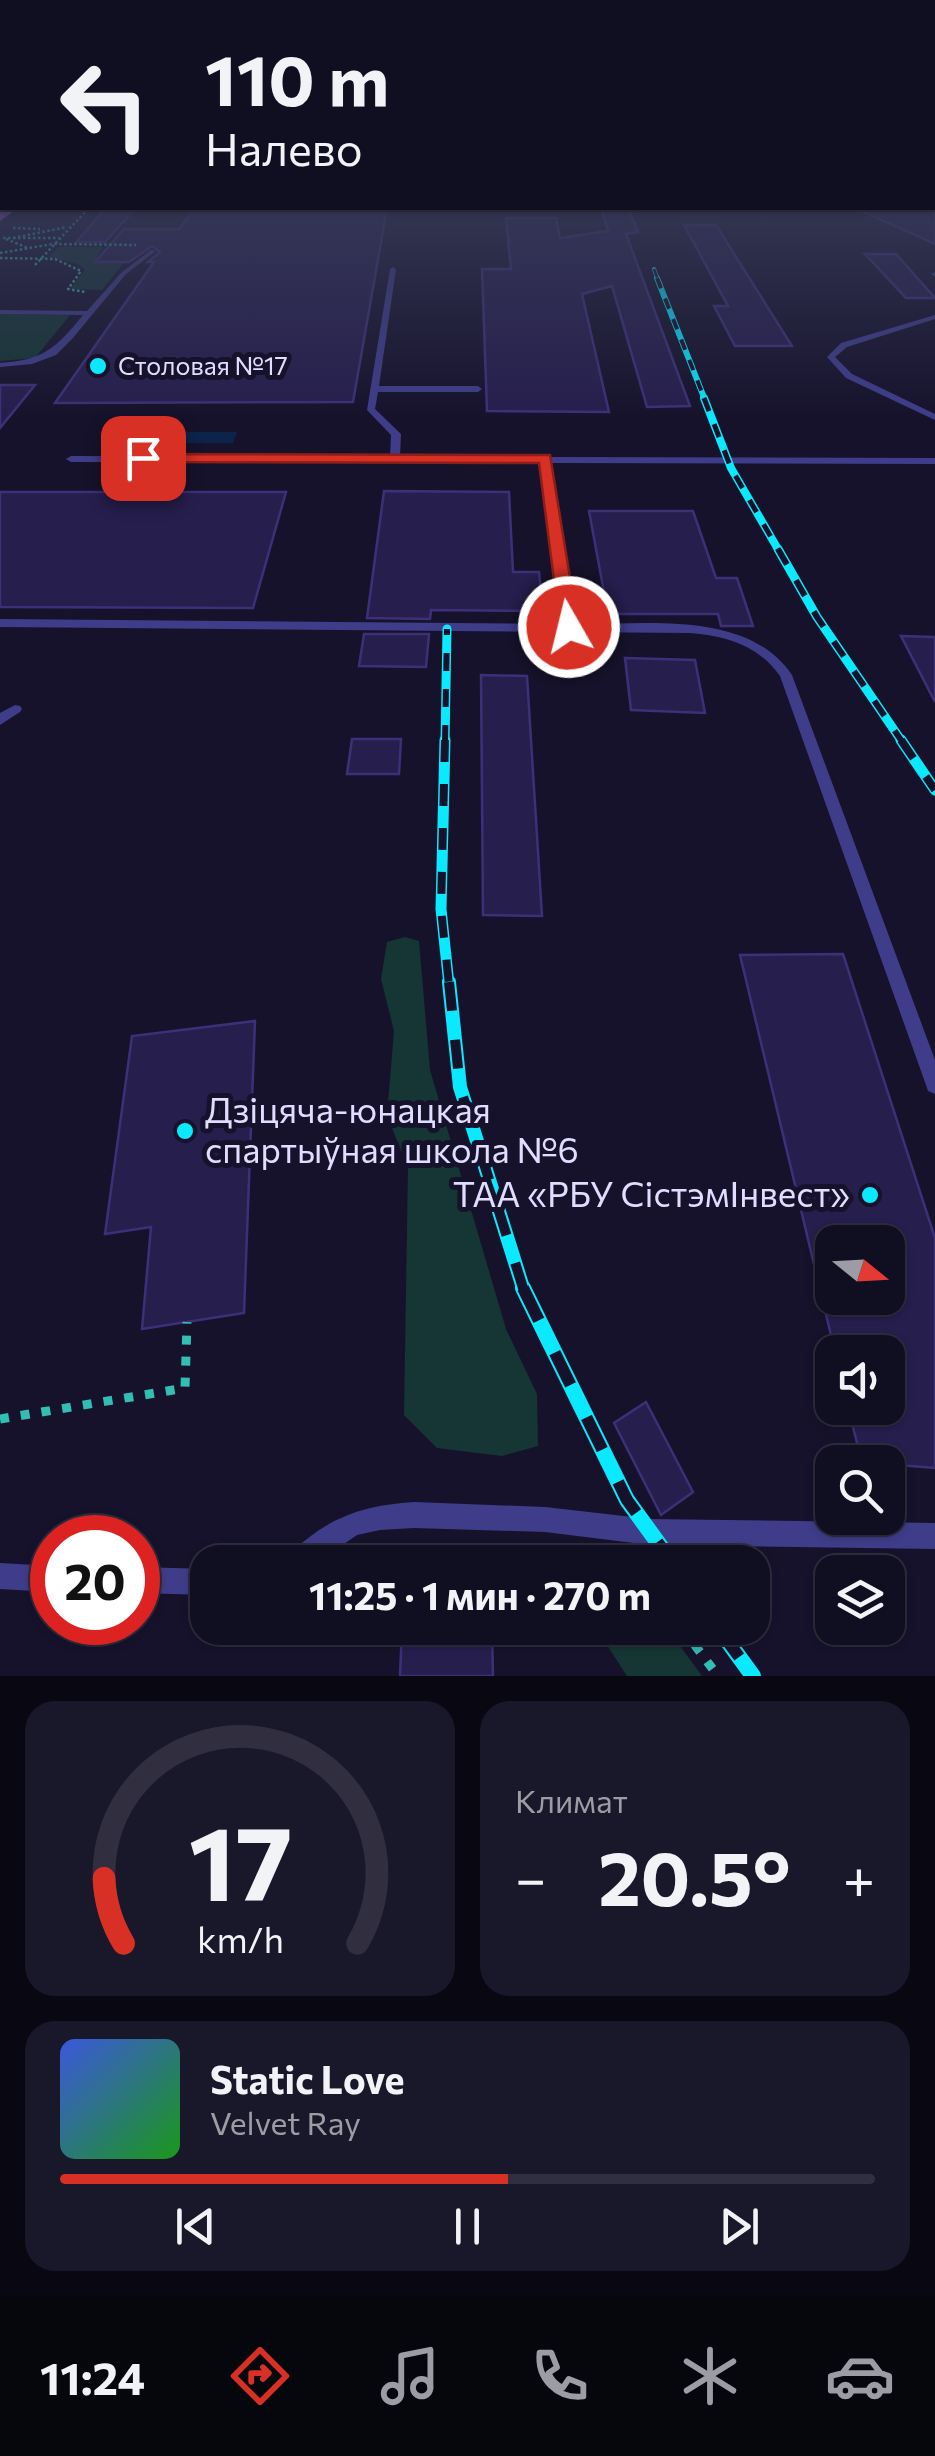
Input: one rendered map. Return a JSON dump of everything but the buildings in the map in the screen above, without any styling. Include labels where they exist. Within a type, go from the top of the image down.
[{"type":"lane","points":[[0,365],[32,364],[52,356],[138,262]]},
{"type":"lane","points":[[394,269],[372,414],[396,434],[395,457]]},
{"type":"lane","points":[[0,312],[90,313]]},
{"type":"lane","points":[[935,317],[844,345],[831,357],[849,376],[935,417]]},
{"type":"lane","points":[[375,390],[478,389]]},
{"type":"lane","points":[[545,458],[569,627]]},
{"type":"lane","points":[[70,459],[935,461]]},
{"type":"lane","points":[[0,623],[569,627],[724,633],[756,645],[779,664],[935,1084]]},
{"type":"lane","points":[[0,720],[15,709]]},
{"type":"lane","points":[[321,1545],[336,1534],[383,1517],[604,1524],[650,1532],[935,1536]]},
{"type":"lane","points":[[0,1576],[30,1577]]},
{"type":"lane","points":[[160,1581],[190,1581]]},
{"type":"path","points":[[61,262],[78,266],[81,271],[67,288],[86,292]]},
{"type":"path","points":[[0,1419],[185,1388],[187,1322]]},
{"type":"path","points":[[695,1645],[718,1676]]},
{"type":"green space","points":[[70,262],[124,262],[102,290],[70,289],[85,270]]},
{"type":"green space","points":[[0,314],[70,315],[35,358],[0,361]]},
{"type":"green space","points":[[405,937],[419,941],[430,1070],[506,1329],[537,1394],[538,1446],[502,1456],[437,1448],[404,1415],[408,1169],[387,1115],[394,1031],[381,979],[387,942]]},
{"type":"green space","points":[[607,1645],[679,1645],[702,1676],[627,1676]]},
{"type":"water","points":[[155,432],[237,432],[233,443],[150,443]]},
{"type":"railway","points":[[654,269],[658,280]]},
{"type":"railway","points":[[657,278],[705,400]]},
{"type":"railway","points":[[704,398],[731,468],[779,551]]},
{"type":"railway","points":[[778,549],[817,617],[903,743]]},
{"type":"railway","points":[[445,743],[447,629]]},
{"type":"railway","points":[[445,740],[441,909],[449,985]]},
{"type":"railway","points":[[901,740],[935,790]]},
{"type":"railway","points":[[449,982],[460,1087],[523,1288]]},
{"type":"railway","points":[[523,1288],[627,1500],[660,1545]]},
{"type":"railway","points":[[730,1645],[753,1676]]},
{"type":"place","name":"Столовая №17","points":[[98,366]]},
{"type":"place","name":"Дзіцяча-юнацкая спартыўная школа №6","points":[[185,1131]]},
{"type":"place","name":"ТАА «РБУ СістэмІнвест»","points":[[870,1195]]},
{"type":"route","points":[[143,458],[545,458],[569,627]]}]
